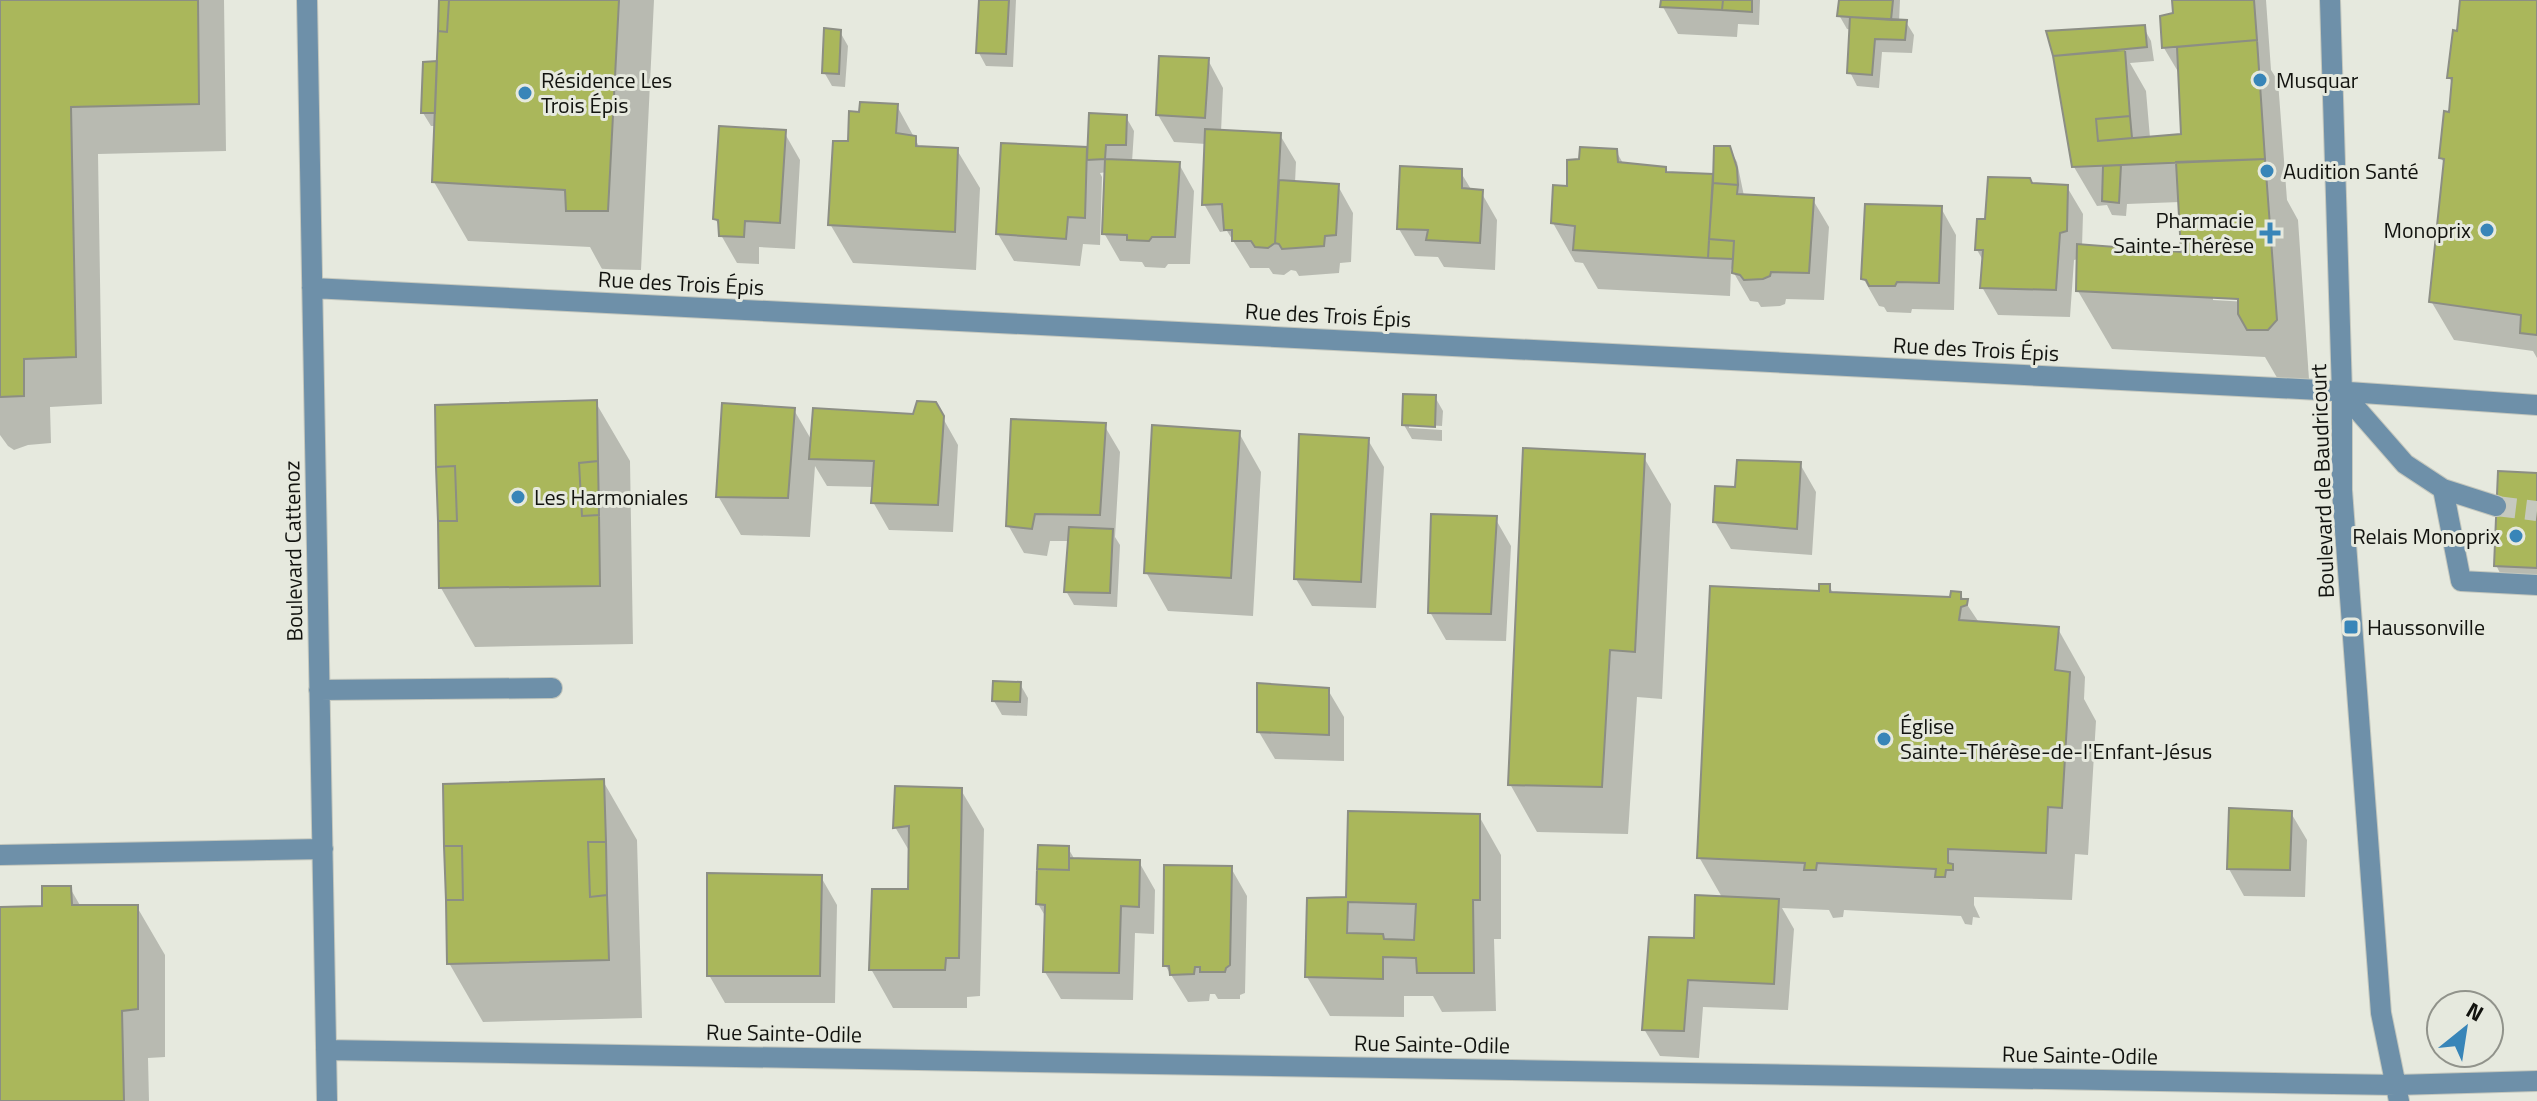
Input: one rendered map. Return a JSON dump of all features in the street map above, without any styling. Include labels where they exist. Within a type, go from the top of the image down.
[{"type":"street","name":"Boulevard Cattenoz","points":[[307,0],[327,1101]]},
{"type":"street","name":"Boulevard de Baudricourt","points":[[2330,0],[2342,490],[2380,998],[2398,1093]]},
{"type":"street","name":"Rue des Trois Épis","points":[[312,288],[2342,392],[2537,405]]},
{"type":"street","points":[[2342,392],[2405,464],[2443,489],[2496,506]]},
{"type":"street","points":[[2443,489],[2461,581],[2537,585]]},
{"type":"street","points":[[319,690],[552,688]]},
{"type":"street","points":[[0,855],[323,849]]},
{"type":"street","name":"Rue Sainte-Odile","points":[[326,1050],[2398,1093],[2537,1081]]},
{"type":"building","points":[[0,0],[198,0],[199,104],[71,107],[76,357],[24,359],[24,396],[0,397]]},
{"type":"building","points":[[439,0],[449,0],[447,32],[438,31]]},
{"type":"building","name":"Résidence Les Trois Épis","points":[[449,0],[619,0],[608,211],[566,211],[565,190],[432,182],[438,31],[447,32]]},
{"type":"building","points":[[979,0],[1009,0],[1006,54],[976,53]]},
{"type":"building","points":[[1661,0],[1723,0],[1722,10],[1660,7]]},
{"type":"building","points":[[1723,0],[1752,0],[1752,12],[1722,10]]},
{"type":"building","points":[[1839,0],[1893,0],[1891,20],[1837,16]]},
{"type":"building","points":[[2172,0],[2254,0],[2257,40],[2162,48],[2160,16],[2173,13]]},
{"type":"building","name":"Monoprix","points":[[2460,0],[2537,0],[2537,335],[2520,333],[2521,315],[2429,302],[2444,159],[2439,158],[2444,111],[2449,112],[2452,78],[2447,78]]},
{"type":"building","points":[[1850,17],[1907,20],[1905,40],[1875,39],[1872,75],[1847,73]]},
{"type":"building","points":[[2145,25],[2147,47],[2053,56],[2046,31]]},
{"type":"building","points":[[824,28],[841,30],[839,74],[822,73]]},
{"type":"building","points":[[2257,40],[2265,159],[2072,167],[2053,56],[2125,50],[2130,116],[2096,119],[2098,141],[2181,134],[2177,47]]},
{"type":"building","points":[[1159,56],[1209,58],[1205,118],[1156,115]]},
{"type":"building","points":[[437,61],[435,113],[421,113],[423,62]]},
{"type":"building","points":[[860,102],[898,104],[896,133],[916,136],[916,146],[958,148],[955,232],[828,225],[833,141],[848,141],[849,111],[859,112]]},
{"type":"building","points":[[1089,113],[1127,115],[1126,145],[1106,145],[1105,159],[1087,160]]},
{"type":"building","points":[[2130,116],[2132,138],[2098,141],[2096,119]]},
{"type":"building","points":[[719,126],[786,130],[780,223],[745,221],[744,237],[719,236],[718,220],[713,219]]},
{"type":"building","points":[[1205,129],[1281,133],[1275,243],[1268,248],[1255,247],[1251,241],[1232,241],[1232,230],[1224,230],[1222,204],[1202,205]]},
{"type":"building","points":[[1001,143],[1087,147],[1085,218],[1068,217],[1066,239],[996,234]]},
{"type":"building","points":[[1714,146],[1730,146],[1737,168],[1738,185],[1713,183]]},
{"type":"building","points":[[1580,147],[1617,149],[1618,162],[1666,167],[1666,172],[1713,174],[1708,258],[1573,250],[1575,226],[1551,223],[1553,185],[1567,186],[1567,160],[1579,159]]},
{"type":"building","points":[[1105,159],[1180,162],[1175,237],[1152,237],[1149,241],[1127,240],[1127,235],[1102,234]]},
{"type":"building","points":[[2265,159],[2277,320],[2268,330],[2247,330],[2238,314],[2238,299],[2076,291],[2077,244],[2181,252],[2176,162]]},
{"type":"building","points":[[2121,165],[2119,203],[2102,201],[2103,166]]},
{"type":"building","points":[[1400,166],[1462,169],[1462,188],[1483,190],[1480,243],[1426,240],[1428,230],[1397,229]]},
{"type":"building","points":[[1988,177],[2030,178],[2032,183],[2068,185],[2067,231],[2060,233],[2056,290],[1980,288],[1983,250],[1975,250],[1977,219],[1985,219]]},
{"type":"building","points":[[1279,180],[1339,184],[1336,235],[1325,236],[1324,246],[1282,249],[1275,243]]},
{"type":"building","points":[[1713,183],[1738,185],[1737,194],[1814,198],[1809,273],[1771,272],[1763,279],[1744,280],[1732,273],[1734,241],[1709,239]]},
{"type":"building","points":[[1865,204],[1942,206],[1939,283],[1897,282],[1895,286],[1869,286],[1866,280],[1861,279]]},
{"type":"building","points":[[1709,239],[1734,241],[1733,259],[1708,258]]},
{"type":"building","points":[[1403,394],[1436,395],[1435,427],[1402,425]]},
{"type":"building","name":"Les Harmoniales","points":[[597,400],[598,461],[579,463],[582,516],[599,515],[600,586],[439,588],[438,521],[457,521],[455,466],[436,467],[435,405]]},
{"type":"building","points":[[917,401],[936,402],[944,416],[938,505],[871,503],[874,461],[809,459],[813,408],[913,414]]},
{"type":"building","points":[[722,403],[795,408],[788,498],[716,497]]},
{"type":"building","points":[[1011,419],[1106,423],[1100,515],[1035,514],[1032,529],[1006,526]]},
{"type":"building","points":[[1152,425],[1240,431],[1231,578],[1144,573]]},
{"type":"building","points":[[1299,434],[1369,438],[1361,582],[1294,579]]},
{"type":"building","points":[[1523,448],[1645,454],[1635,652],[1610,650],[1602,787],[1508,785]]},
{"type":"building","points":[[1737,460],[1801,462],[1797,529],[1713,522],[1715,486],[1735,487]]},
{"type":"building","points":[[598,461],[599,515],[582,516],[579,463]]},
{"type":"building","points":[[455,466],[457,521],[438,521],[436,467]]},
{"type":"building","name":"Relais Monoprix","points":[[2498,471],[2537,473],[2537,568],[2494,566]]},
{"type":"building","points":[[1431,514],[1497,516],[1491,614],[1428,613]]},
{"type":"building","points":[[1069,527],[1113,529],[1110,593],[1064,592]]},
{"type":"building","name":"Église Sainte-Thérèse-de-l'Enfant-Jésus","points":[[1819,584],[1830,584],[1830,592],[1950,597],[1951,591],[1961,592],[1961,599],[1968,599],[1967,605],[1961,607],[1959,620],[2059,627],[2055,670],[2070,672],[2062,808],[2048,807],[2046,853],[1948,849],[1948,863],[1953,864],[1953,870],[1946,870],[1945,877],[1935,877],[1936,869],[1817,863],[1816,870],[1804,870],[1805,863],[1697,858],[1710,586],[1819,591]]},
{"type":"building","points":[[993,681],[1021,682],[1020,702],[992,701]]},
{"type":"building","points":[[1257,683],[1329,688],[1329,735],[1257,732]]},
{"type":"building","points":[[604,779],[606,842],[588,842],[590,897],[607,895],[609,960],[447,964],[446,900],[463,900],[462,846],[444,846],[443,784]]},
{"type":"building","points":[[895,786],[962,788],[959,958],[946,958],[945,970],[869,970],[872,889],[908,889],[909,826],[893,828]]},
{"type":"building","points":[[2229,808],[2292,811],[2290,870],[2227,869]]},
{"type":"building","points":[[1348,811],[1480,814],[1480,900],[1473,900],[1474,973],[1417,973],[1416,958],[1383,957],[1383,979],[1305,977],[1307,898],[1346,897]],"holes":[[[1348,902],[1416,904],[1414,940],[1384,939],[1383,934],[1347,933]]]},
{"type":"building","points":[[588,842],[606,842],[607,895],[590,897]]},
{"type":"building","points":[[1038,845],[1069,846],[1069,870],[1037,869]]},
{"type":"building","points":[[444,846],[462,846],[463,900],[446,900]]},
{"type":"building","points":[[1069,858],[1140,860],[1139,907],[1121,906],[1119,973],[1043,972],[1045,905],[1036,904],[1037,869],[1069,870]]},
{"type":"building","points":[[1164,865],[1232,866],[1230,965],[1225,972],[1200,972],[1200,967],[1195,967],[1194,974],[1170,975],[1169,966],[1163,966]]},
{"type":"building","points":[[707,873],[822,875],[820,976],[707,976]]},
{"type":"building","points":[[42,886],[71,886],[72,905],[138,905],[138,1009],[122,1011],[124,1101],[0,1101],[0,907],[42,906]]},
{"type":"building","points":[[1695,895],[1779,899],[1774,984],[1688,980],[1684,1031],[1642,1030],[1649,937],[1694,938]]},
{"type":"tunnel","points":[[2496,506],[2537,511]]},
{"type":"place","name":"Musquar","points":[[2260,80]]},
{"type":"place","name":"Résidence Les Trois Épis","points":[[525,93]]},
{"type":"place","name":"Audition Santé","points":[[2267,171]]},
{"type":"place","name":"Monoprix","points":[[2487,230]]},
{"type":"place","name":"Pharmacie Sainte-Thérèse","points":[[2270,233]]},
{"type":"place","name":"Les Harmoniales","points":[[518,497]]},
{"type":"place","name":"Relais Monoprix","points":[[2516,536]]},
{"type":"place","name":"Haussonville","points":[[2351,627]]},
{"type":"place","name":"Église Sainte-Thérèse-de-l'Enfant-Jésus","points":[[1884,739]]}]
